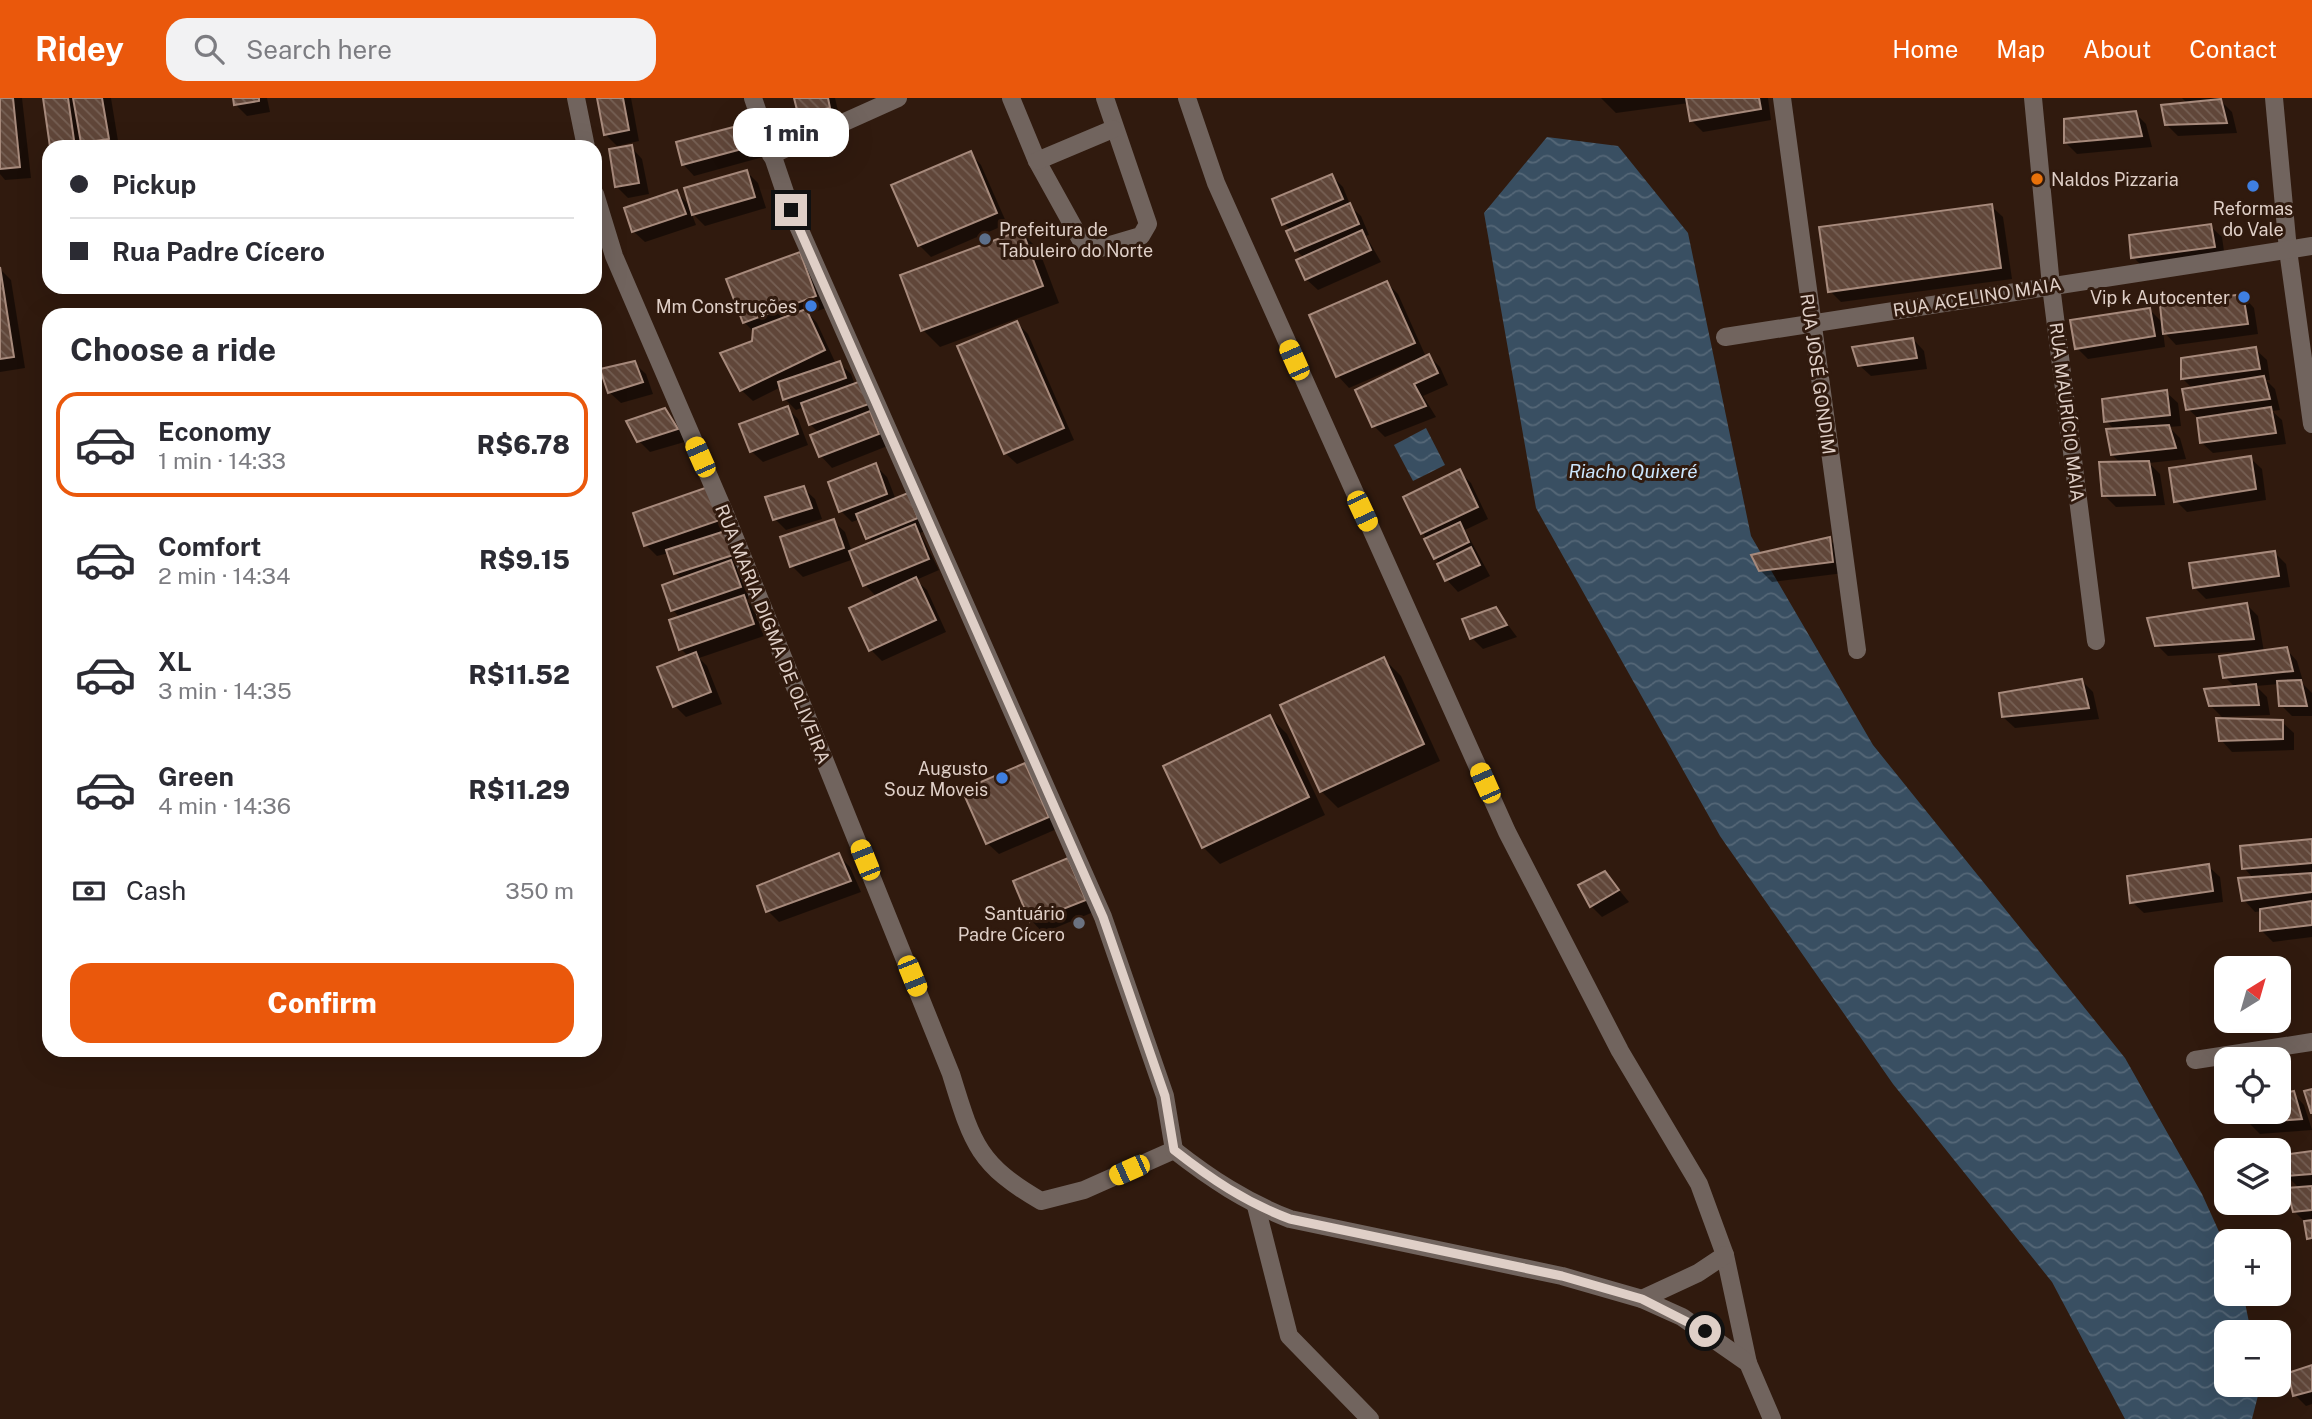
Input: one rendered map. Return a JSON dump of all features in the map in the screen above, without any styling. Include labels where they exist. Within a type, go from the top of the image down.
[{"type":"street","points":[[576,98],[585,140]]},
{"type":"street","points":[[753,98],[791,210],[1103,917],[1165,1096],[1174,1150],[1217,1184],[1256,1206],[1290,1219],[1562,1276],[1642,1299],[1682,1317],[1748,1363]]},
{"type":"street","points":[[771,155],[898,98]]},
{"type":"street","points":[[1011,98],[1037,161],[1083,244],[1097,249],[1141,236],[1148,224],[1113,129],[1105,98]]},
{"type":"street","points":[[1187,98],[1216,183],[1507,832],[1620,1051],[1699,1184],[1725,1255],[1748,1363],[1772,1419]]},
{"type":"street","name":"RUA JOSÉ GONDIM","points":[[1782,98],[1857,650]]},
{"type":"street","name":"RUA MAURÍCIO MAIA","points":[[2033,98],[2051,286],[2096,641]]},
{"type":"street","points":[[2274,98],[2288,250],[2312,424]]},
{"type":"street","points":[[1037,161],[1113,129]]},
{"type":"street","name":"RUA MARIA DIGMA DE OLIVEIRA","points":[[602,217],[614,256],[726,516],[978,1149],[990,1165],[1014,1185],[1041,1201],[1084,1190],[1174,1150]]},
{"type":"street","name":"RUA ACELINO MAIA","points":[[1725,337],[2312,246]]},
{"type":"street","points":[[2195,1060],[2312,1042]]},
{"type":"street","points":[[1256,1206],[1289,1336],[1370,1419]]},
{"type":"street","points":[[1642,1299],[1698,1273],[1725,1255]]},
{"type":"water","name":"Riacho Quixeré","points":[[1547,137],[1618,146],[1688,233],[1751,536],[1873,745],[2125,1058],[2202,1194],[2218,1229],[2214,1229],[2214,1306],[2246,1306],[2249,1320],[2214,1320],[2214,1397],[2258,1397],[2252,1419],[2125,1419],[2052,1282],[1893,1084],[1720,836],[1536,508],[1484,213]]},
{"type":"water","points":[[1426,428],[1445,465],[1413,481],[1394,445]]},
{"type":"building","points":[[0,98],[13,98],[20,167],[0,169]]},
{"type":"building","points":[[43,98],[68,98],[74,140],[49,140]]},
{"type":"building","points":[[73,98],[102,98],[109,139],[80,140]]},
{"type":"building","points":[[233,98],[259,98],[259,101],[234,105]]},
{"type":"building","points":[[597,98],[623,98],[629,130],[604,135]]},
{"type":"building","points":[[794,98],[828,98],[830,108],[798,114]]},
{"type":"building","points":[[1686,98],[1759,98],[1761,109],[1690,121]]},
{"type":"building","points":[[2221,99],[2227,123],[2165,125],[2161,105]]},
{"type":"building","points":[[2136,111],[2142,136],[2064,143],[2064,119]]},
{"type":"building","points":[[745,124],[753,146],[682,165],[676,142]]},
{"type":"building","points":[[632,145],[639,183],[615,187],[609,149]]},
{"type":"building","points":[[971,151],[997,213],[918,246],[891,185]]},
{"type":"building","points":[[747,170],[755,197],[692,215],[684,188]]},
{"type":"building","points":[[1332,174],[1343,199],[1282,225],[1272,199]]},
{"type":"building","points":[[677,190],[686,214],[632,232],[624,208]]},
{"type":"building","points":[[1350,203],[1359,224],[1295,251],[1286,231]]},
{"type":"building","points":[[1992,204],[2001,268],[1828,292],[1819,227]]},
{"type":"building","points":[[2211,224],[2215,247],[2131,258],[2129,235]]},
{"type":"building","points":[[1022,230],[1043,286],[921,331],[900,275]]},
{"type":"building","points":[[1362,230],[1371,250],[1305,280],[1296,260]]},
{"type":"building","points":[[800,252],[816,296],[743,323],[726,279]]},
{"type":"building","points":[[0,267],[14,357],[0,359]]},
{"type":"building","points":[[1387,281],[1415,343],[1336,377],[1309,315]]},
{"type":"building","points":[[2243,294],[2248,324],[2163,334],[2160,305]]},
{"type":"building","points":[[2150,308],[2155,336],[2075,349],[2070,320]]},
{"type":"building","points":[[806,309],[825,350],[740,391],[720,353],[752,341],[753,329]]},
{"type":"building","points":[[1017,321],[1064,428],[1004,454],[957,346]]},
{"type":"building","points":[[1913,338],[1917,358],[1858,366],[1852,347]]},
{"type":"building","points":[[2256,347],[2260,369],[2181,379],[2181,358]]},
{"type":"building","points":[[1429,354],[1438,373],[1414,384],[1426,406],[1372,427],[1355,390]]},
{"type":"building","points":[[635,361],[643,382],[608,393],[602,369]]},
{"type":"building","points":[[840,361],[846,378],[783,400],[778,382]]},
{"type":"building","points":[[2264,376],[2270,399],[2186,410],[2182,389]]},
{"type":"building","points":[[861,381],[869,404],[809,425],[801,403]]},
{"type":"building","points":[[2167,390],[2170,415],[2104,422],[2102,399]]},
{"type":"building","points":[[788,406],[798,434],[750,452],[739,424]]},
{"type":"building","points":[[2271,407],[2276,433],[2200,443],[2197,418]]},
{"type":"building","points":[[665,408],[678,429],[637,442],[626,421]]},
{"type":"building","points":[[870,411],[879,434],[819,457],[810,435]]},
{"type":"building","points":[[2169,425],[2176,448],[2111,455],[2106,429]]},
{"type":"building","points":[[2251,456],[2256,489],[2174,502],[2169,468]]},
{"type":"building","points":[[2149,461],[2155,495],[2102,496],[2099,462]]},
{"type":"building","points":[[876,463],[887,494],[839,512],[828,482]]},
{"type":"building","points":[[1460,469],[1478,507],[1421,534],[1403,497]]},
{"type":"building","points":[[804,486],[812,508],[773,520],[765,497]]},
{"type":"building","points":[[708,487],[720,520],[644,546],[633,513]]},
{"type":"building","points":[[908,493],[918,518],[866,539],[856,514]]},
{"type":"building","points":[[834,519],[844,548],[790,567],[780,537]]},
{"type":"building","points":[[1460,522],[1469,542],[1434,559],[1424,539]]},
{"type":"building","points":[[915,524],[929,559],[863,586],[849,551]]},
{"type":"building","points":[[725,531],[733,555],[674,574],[666,550]]},
{"type":"building","points":[[1830,537],[1833,562],[1759,571],[1751,555]]},
{"type":"building","points":[[1471,547],[1480,565],[1445,581],[1437,564]]},
{"type":"building","points":[[2275,551],[2279,576],[2193,588],[2189,563]]},
{"type":"building","points":[[731,560],[741,587],[671,611],[662,585]]},
{"type":"building","points":[[916,577],[936,620],[869,651],[849,608]]},
{"type":"building","points":[[744,595],[754,624],[679,650],[669,620]]},
{"type":"building","points":[[2247,603],[2254,639],[2155,646],[2147,618]]},
{"type":"building","points":[[1496,607],[1507,625],[1470,639],[1462,619]]},
{"type":"building","points":[[2287,647],[2293,671],[2223,678],[2219,656]]},
{"type":"building","points":[[696,652],[711,692],[673,707],[657,667]]},
{"type":"building","points":[[1384,657],[1424,744],[1320,792],[1280,705]]},
{"type":"building","points":[[2082,679],[2089,708],[2002,717],[1999,693]]},
{"type":"building","points":[[2301,680],[2307,706],[2279,706],[2277,681]]},
{"type":"building","points":[[2256,684],[2259,705],[2209,706],[2204,689]]},
{"type":"building","points":[[1270,715],[1309,797],[1202,848],[1163,766]]},
{"type":"building","points":[[2216,718],[2283,720],[2283,739],[2219,741]]},
{"type":"building","points":[[1025,763],[1049,817],[986,844],[962,790]]},
{"type":"building","points":[[2312,839],[2312,863],[2242,869],[2240,846]]},
{"type":"building","points":[[839,853],[851,881],[766,912],[757,886]]},
{"type":"building","points":[[1068,858],[1086,900],[1030,922],[1013,881]]},
{"type":"building","points":[[2209,864],[2213,891],[2130,903],[2127,876]]},
{"type":"building","points":[[1605,871],[1619,890],[1590,907],[1578,885]]},
{"type":"building","points":[[2312,873],[2312,892],[2242,901],[2238,878]]},
{"type":"building","points":[[2312,901],[2312,925],[2260,931],[2260,909]]},
{"type":"building","points":[[2312,1089],[2312,1113],[2311,1113],[2304,1091]]},
{"type":"building","points":[[2294,1091],[2302,1119],[2291,1120],[2291,1092]]},
{"type":"building","points":[[2312,1151],[2312,1174],[2291,1176],[2291,1154]]},
{"type":"building","points":[[2312,1186],[2312,1210],[2293,1212],[2291,1188]]},
{"type":"building","points":[[2312,1220],[2312,1238],[2307,1239],[2304,1221]]},
{"type":"building","points":[[2312,1365],[2312,1391],[2293,1396],[2291,1372]]},
{"type":"place","name":"Naldos Pizzaria","points":[[2037,179]]},
{"type":"place","name":"Reformas do Vale","points":[[2253,186]]},
{"type":"place","name":"Prefeitura de Tabuleiro do Norte","points":[[985,239]]},
{"type":"place","name":"Vip k Autocenter","points":[[2244,297]]},
{"type":"place","name":"Mm Construções","points":[[811,306]]},
{"type":"place","name":"Augusto Souz Moveis","points":[[1002,778]]},
{"type":"place","name":"Santuário Padre Cícero","points":[[1079,923]]},
{"type":"route","points":[[791,210],[1103,917],[1165,1096],[1174,1150],[1217,1184],[1256,1206],[1290,1219],[1562,1276],[1642,1299],[1705,1331]]}]
